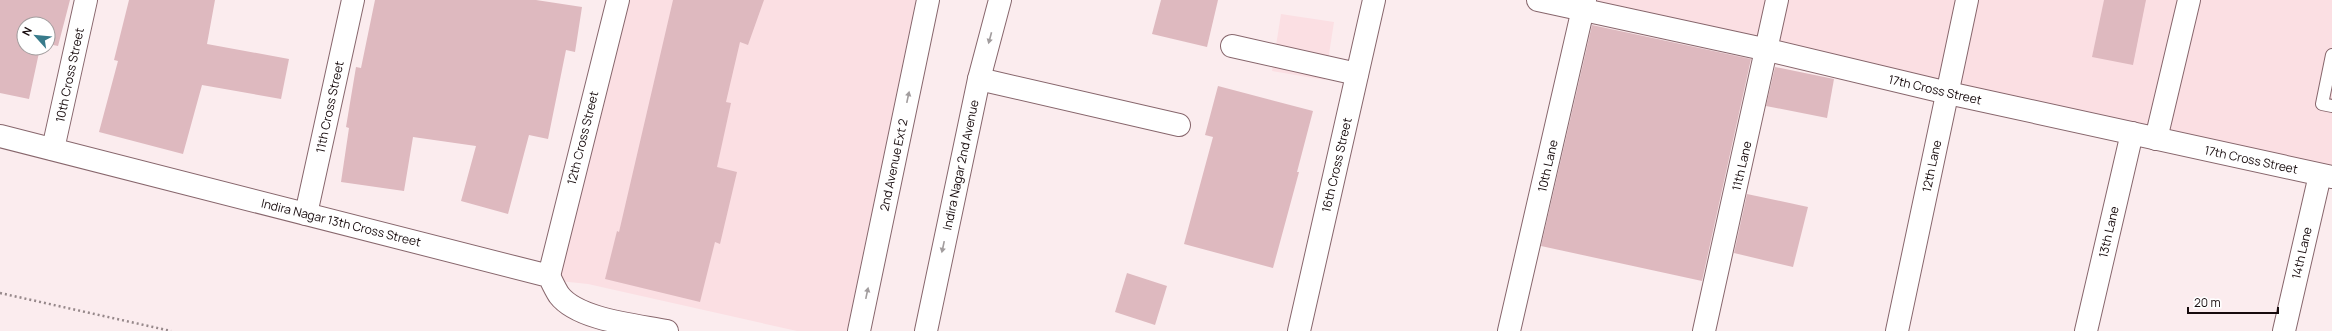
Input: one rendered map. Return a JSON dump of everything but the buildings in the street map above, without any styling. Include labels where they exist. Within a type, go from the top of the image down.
[{"type":"street","name":"10th Cross Street","points":[[53,149],[86,0]]},
{"type":"street","name":"11th Cross Street","points":[[306,214],[354,0]]},
{"type":"street","name":"12th Cross Street","points":[[549,276],[618,0]]},
{"type":"street","name":"2nd Avenue Ext 2","points":[[859,331],[928,0]]},
{"type":"street","name":"Indira Nagar 2nd Avenue","points":[[926,331],[979,79],[1000,0]]},
{"type":"street","name":"16th Cross Street","points":[[1299,331],[1374,0]]},
{"type":"street","name":"17th Cross Street","points":[[1538,0],[1584,5],[1948,93],[2326,176]]},
{"type":"street","name":"11th Lane","points":[[1704,331],[1768,50],[1777,0]]},
{"type":"street","name":"12th Lane","points":[[1897,331],[1967,0]]},
{"type":"street","points":[[2156,139],[2189,0]]},
{"type":"street","name":"10th Lane","points":[[1509,331],[1584,5]]},
{"type":"street","points":[[1232,46],[1357,74]]},
{"type":"street","points":[[979,79],[1179,125]]},
{"type":"street","name":"13th Lane","points":[[2086,331],[2132,133]]},
{"type":"street","name":"Indira Nagar 13th Cross Street","points":[[0,136],[549,276]]},
{"type":"street","name":"14th Lane","points":[[2284,331],[2326,176]]},
{"type":"street","points":[[549,276],[560,296],[572,306],[596,316],[667,331]]},
{"type":"lane","points":[[2332,55],[2322,104],[2332,106]]},
{"type":"path","points":[[0,293],[171,331]]},
{"type":"shaded area","points":[[624,0],[916,0],[847,331],[797,331],[588,284],[559,281]]},
{"type":"shaded area","points":[[1588,0],[1774,0],[1766,44]]},
{"type":"shaded area","points":[[1777,0],[2332,0],[2332,178],[1768,50]]},
{"type":"shaded area","points":[[1281,14],[1334,22],[1325,80],[1272,71]]}]
